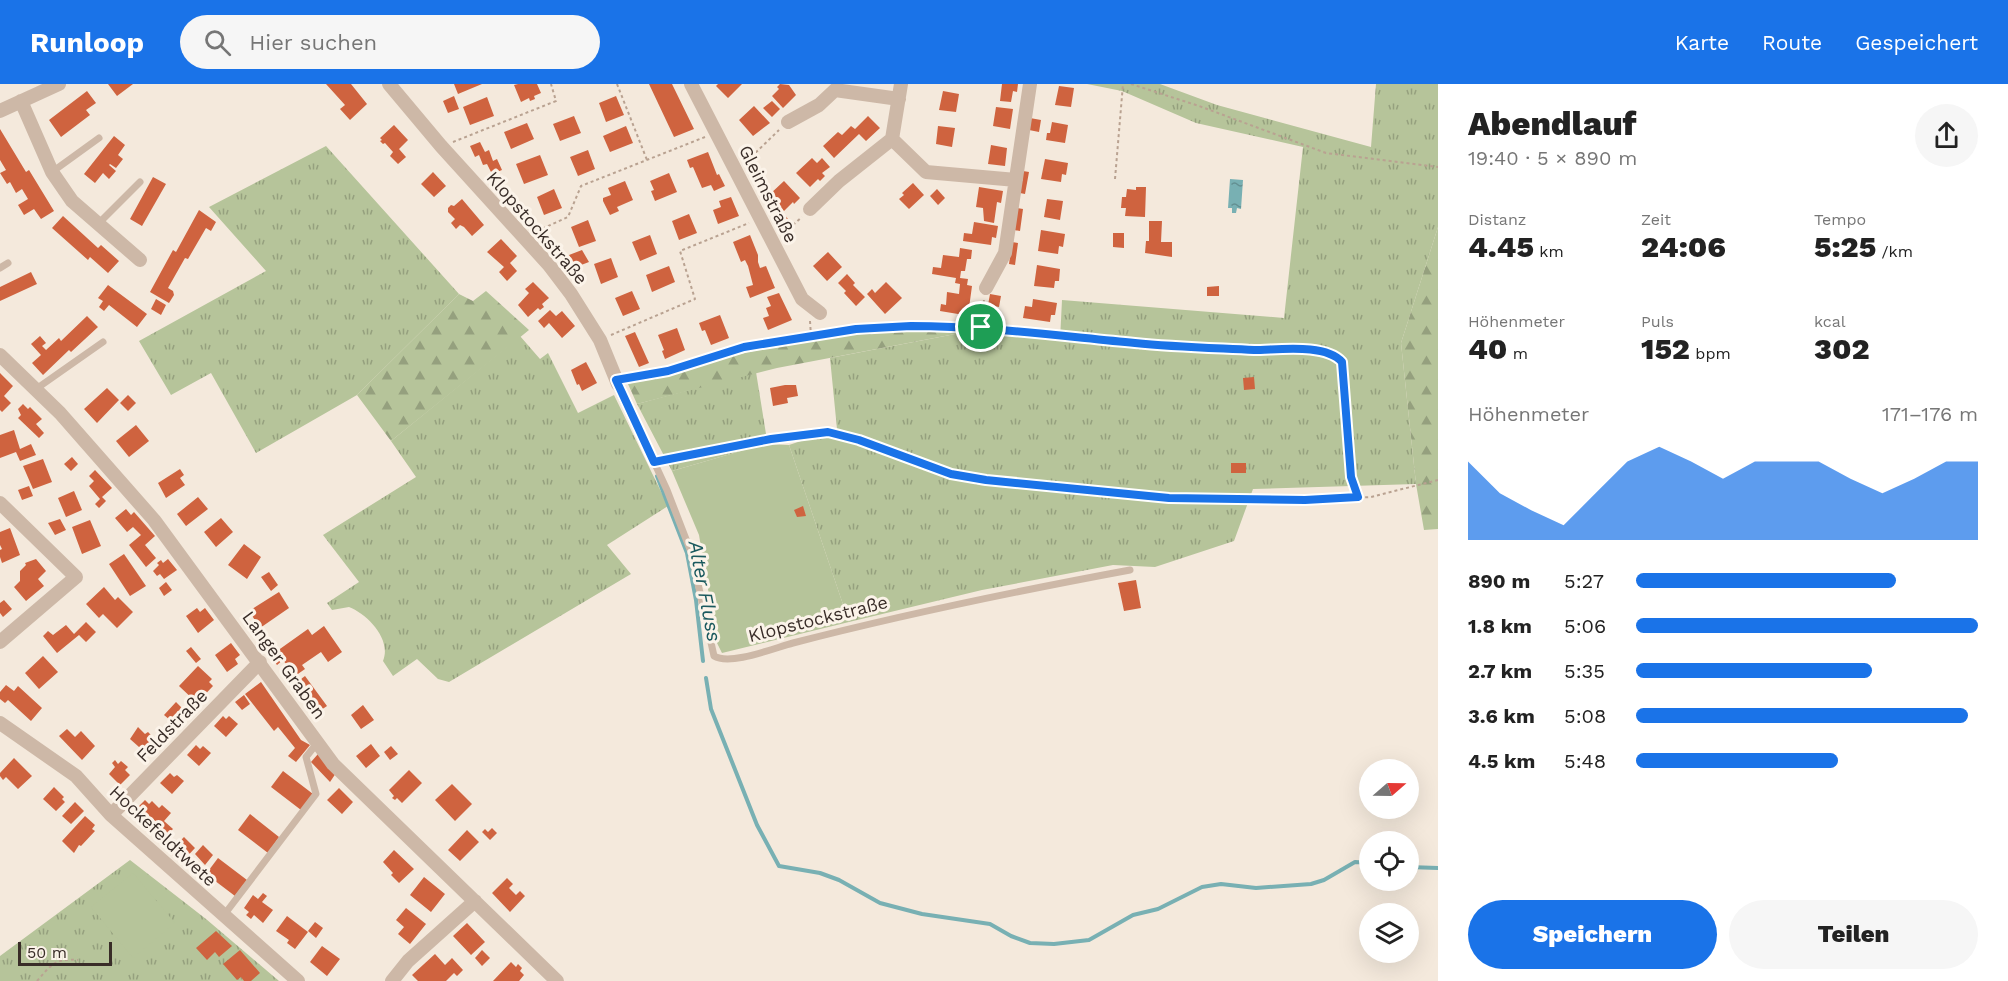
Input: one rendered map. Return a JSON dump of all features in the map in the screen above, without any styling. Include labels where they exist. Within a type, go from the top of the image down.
[{"type":"street","points":[[0,111],[21,102],[39,89],[59,84]]},
{"type":"street","name":"Klopstockstraße","points":[[388,84],[549,265],[571,294],[600,340],[617,382]]},
{"type":"street","name":"Gleimstraße","points":[[691,84],[802,299],[820,313]]},
{"type":"street","points":[[810,209],[839,181],[892,139],[901,84]]},
{"type":"street","points":[[986,288],[1005,253],[1030,84]]},
{"type":"street","points":[[788,122],[819,105],[835,90],[899,99]]},
{"type":"street","points":[[21,102],[52,172],[72,201],[140,260]]},
{"type":"street","points":[[892,139],[926,172],[1016,180]]},
{"type":"street","name":"Langer Graben","points":[[0,355],[60,413],[154,520],[333,764],[557,981]]},
{"type":"street","points":[[0,503],[76,577],[0,642]]},
{"type":"street","name":"Feldstraße","points":[[111,815],[260,662]]},
{"type":"street","name":"Hockefeldtwete","points":[[0,723],[76,776],[111,815],[298,981]]},
{"type":"street","points":[[392,981],[408,960],[475,901]]},
{"type":"lane","points":[[52,172],[99,138]]},
{"type":"lane","points":[[98,224],[140,182]]},
{"type":"lane","points":[[0,268],[8,263]]},
{"type":"lane","points":[[36,390],[103,342]]},
{"type":"lane","name":"Klopstockstraße","points":[[617,382],[654,462],[691,552],[714,656],[720,660],[742,657],[856,627],[958,604],[1130,570]]},
{"type":"lane","points":[[654,462],[771,439]]},
{"type":"lane","points":[[224,916],[316,794],[306,757],[318,742]]},
{"type":"path","points":[[441,146],[556,101],[551,84]]},
{"type":"path","points":[[617,84],[647,160]]},
{"type":"path","points":[[1115,179],[1123,84]]},
{"type":"path","points":[[1131,84],[1199,106],[1326,153],[1438,167]]},
{"type":"path","points":[[736,172],[788,122]]},
{"type":"path","points":[[524,237],[568,217],[581,186],[716,132]]},
{"type":"path","points":[[773,243],[810,209]]},
{"type":"path","points":[[600,340],[695,299],[680,251],[760,218]]},
{"type":"path","points":[[981,327],[986,288]]},
{"type":"path","points":[[617,382],[668,371],[744,347],[856,329],[911,326],[981,327],[1137,344],[1256,350],[1299,349],[1337,356],[1342,362],[1351,477],[1358,497]]},
{"type":"path","points":[[771,439],[828,432],[859,440],[951,474],[986,480],[1115,493],[1212,499],[1305,500],[1371,497],[1438,480]]},
{"type":"path","points":[[37,981],[53,964],[64,959],[78,960]]},
{"type":"green space","points":[[1087,84],[1160,84],[1217,105],[1371,147],[1376,84],[1438,84],[1438,227],[1401,343],[1416,484],[1253,489],[1234,541],[1155,567],[1113,565],[982,590],[849,622],[789,445],[837,429],[830,358],[971,331],[1060,340],[1062,300],[1284,318],[1303,147],[1196,123],[1122,91]]},
{"type":"green space","points":[[326,146],[459,294],[357,395],[256,453],[211,373],[171,395],[139,341],[266,271],[209,207]]},
{"type":"green space","points":[[1438,227],[1438,529],[1424,530],[1416,484],[1401,343]]},
{"type":"green space","points":[[486,291],[529,330],[391,441],[357,395],[459,294],[473,301]]},
{"type":"green space","points":[[864,330],[971,331],[777,368],[637,404],[628,384],[748,352]]},
{"type":"green space","points":[[520,336],[540,359],[548,353],[578,413],[614,395],[668,506],[607,545],[631,574],[449,682],[438,679],[417,659],[393,676],[383,661],[385,653],[381,636],[370,621],[349,607],[332,610],[327,603],[359,582],[323,535],[416,477],[391,441]]},
{"type":"green space","points":[[756,372],[766,434],[765,444],[672,471],[637,404]]},
{"type":"green space","points":[[765,444],[789,445],[849,622],[722,653],[717,643],[699,535],[672,471]]},
{"type":"green space","points":[[130,860],[206,919],[279,981],[0,981],[0,956]]},
{"type":"green space","points":[[133,873],[175,923],[133,958],[91,907]]},
{"type":"water","points":[[1230,179],[1243,180],[1241,209],[1237,208],[1236,213],[1232,213],[1232,208],[1228,208]]},
{"type":"building","points":[[108,84],[133,84],[117,96]]},
{"type":"building","points":[[326,84],[351,84],[367,104],[350,120],[340,109],[345,105]]},
{"type":"building","points":[[454,84],[482,84],[458,94]]},
{"type":"building","points":[[537,84],[541,93],[534,96],[535,99],[530,101],[529,98],[521,102],[514,85]]},
{"type":"building","points":[[649,84],[672,84],[694,129],[674,137]]},
{"type":"building","points":[[718,84],[742,84],[728,98],[716,86]]},
{"type":"building","points":[[780,84],[789,85],[796,95],[783,108],[772,96],[779,89],[777,87]]},
{"type":"building","points":[[1002,84],[1018,84],[1017,92],[1013,91],[1011,102],[1000,101]]},
{"type":"building","points":[[1059,86],[1074,88],[1071,107],[1055,105]]},
{"type":"building","points":[[87,91],[96,103],[86,110],[90,115],[61,137],[49,120]]},
{"type":"building","points":[[943,91],[959,94],[956,112],[939,110]]},
{"type":"building","points":[[454,96],[459,109],[448,113],[443,101]]},
{"type":"building","points":[[616,96],[624,115],[606,122],[599,103]]},
{"type":"building","points":[[487,97],[494,116],[470,125],[463,107]]},
{"type":"building","points":[[772,101],[780,109],[772,117],[763,108]]},
{"type":"building","points":[[754,106],[770,123],[753,136],[739,120]]},
{"type":"building","points":[[996,107],[1013,109],[1010,129],[993,126]]},
{"type":"building","points":[[574,116],[581,133],[560,141],[553,124]]},
{"type":"building","points":[[868,116],[880,128],[866,141],[859,134],[834,158],[823,146],[838,132],[842,135],[851,126],[855,129]]},
{"type":"building","points":[[1030,118],[1041,120],[1039,132],[1029,130]]},
{"type":"building","points":[[1052,122],[1068,125],[1065,143],[1046,140]]},
{"type":"building","points":[[527,123],[534,139],[511,149],[504,132]]},
{"type":"building","points":[[394,125],[408,140],[399,149],[406,157],[398,164],[390,156],[393,152],[380,141],[382,140],[380,138]]},
{"type":"building","points":[[626,126],[633,143],[610,152],[603,136]]},
{"type":"building","points":[[938,126],[955,128],[952,147],[936,144]]},
{"type":"building","points":[[0,129],[26,172],[29,170],[54,211],[41,219],[34,209],[24,215],[18,205],[28,199],[22,189],[16,193],[10,182],[7,184],[0,173],[6,170],[0,160]]},
{"type":"building","points":[[114,136],[125,145],[118,155],[123,159],[116,168],[109,165],[116,171],[109,179],[103,173],[95,183],[84,174]]},
{"type":"building","points":[[480,142],[485,152],[489,150],[493,161],[497,159],[502,170],[492,174],[487,164],[483,165],[479,155],[475,157],[470,146]]},
{"type":"building","points":[[991,145],[1007,148],[1005,166],[988,164]]},
{"type":"building","points":[[588,150],[595,169],[578,176],[570,157]]},
{"type":"building","points":[[708,152],[717,175],[719,174],[725,186],[714,191],[711,185],[702,188],[693,167],[690,168],[687,160]]},
{"type":"building","points":[[540,155],[548,175],[524,184],[516,164]]},
{"type":"building","points":[[812,158],[817,163],[822,158],[830,167],[822,173],[825,176],[820,181],[818,179],[810,187],[796,173]]},
{"type":"building","points":[[1045,159],[1068,163],[1066,175],[1062,174],[1061,182],[1041,179]]},
{"type":"building","points":[[1023,171],[1029,172],[1025,194],[1020,193]]},
{"type":"building","points":[[433,172],[446,186],[434,197],[421,184]]},
{"type":"building","points":[[669,173],[677,192],[655,201],[650,181]]},
{"type":"building","points":[[153,177],[166,184],[142,226],[130,219]]},
{"type":"building","points":[[625,181],[633,200],[617,207],[619,211],[610,215],[603,198],[611,195],[608,188]]},
{"type":"building","points":[[784,181],[800,198],[784,211],[769,195]]},
{"type":"building","points":[[913,183],[924,195],[909,209],[899,199]]},
{"type":"building","points":[[979,187],[1003,191],[1001,203],[997,202],[994,223],[984,221],[983,208],[976,207]]},
{"type":"building","points":[[1136,187],[1146,187],[1145,217],[1125,216],[1126,208],[1121,208],[1122,197],[1126,197],[1127,189],[1136,190]]},
{"type":"building","points":[[554,189],[562,208],[544,215],[537,197]]},
{"type":"building","points":[[937,189],[945,198],[938,205],[930,196]]},
{"type":"building","points":[[731,197],[739,216],[718,224],[713,210],[721,207],[719,201]]},
{"type":"building","points":[[462,199],[484,225],[472,236],[460,225],[456,229],[451,223],[455,219],[448,212],[451,205],[454,206]]},
{"type":"building","points":[[1047,199],[1063,201],[1060,220],[1044,217]]},
{"type":"building","points":[[1017,208],[1023,209],[1020,231],[1014,230]]},
{"type":"building","points":[[199,210],[216,222],[211,231],[206,228],[188,259],[185,258],[168,288],[173,291],[174,295],[169,303],[150,292],[173,250],[176,252]]},
{"type":"building","points":[[782,212],[789,220],[782,228],[774,220]]},
{"type":"building","points":[[689,214],[697,233],[679,240],[672,221]]},
{"type":"building","points":[[63,216],[98,248],[101,245],[119,261],[108,273],[90,257],[88,260],[52,228]]},
{"type":"building","points":[[588,220],[596,241],[579,247],[571,227]]},
{"type":"building","points":[[1149,221],[1162,221],[1161,242],[1172,242],[1172,257],[1145,253],[1146,241],[1149,241]]},
{"type":"building","points":[[974,222],[998,226],[996,238],[992,237],[991,245],[963,241],[964,233],[972,234]]},
{"type":"building","points":[[1041,230],[1065,234],[1063,247],[1059,246],[1058,254],[1038,251]]},
{"type":"building","points":[[1113,233],[1124,233],[1124,248],[1113,247]]},
{"type":"building","points":[[650,235],[657,254],[640,261],[632,242]]},
{"type":"building","points":[[750,235],[758,255],[760,268],[766,266],[775,288],[750,298],[746,287],[753,285],[748,266],[745,260],[741,262],[733,242]]},
{"type":"building","points":[[501,239],[517,256],[510,263],[517,271],[507,281],[499,272],[504,267],[487,252]]},
{"type":"building","points":[[1012,242],[1018,243],[1015,265],[1009,264]]},
{"type":"building","points":[[960,248],[972,250],[971,259],[967,259],[965,271],[961,271],[960,278],[968,279],[967,285],[972,286],[969,308],[965,307],[964,315],[940,311],[941,304],[946,305],[947,292],[959,294],[960,284],[955,283],[956,278],[932,274],[933,267],[941,268],[943,255],[959,257]]},
{"type":"building","points":[[582,250],[589,262],[576,267],[569,255]]},
{"type":"building","points":[[828,252],[842,267],[827,281],[813,266]]},
{"type":"building","points":[[611,258],[618,277],[601,284],[594,264]]},
{"type":"building","points":[[1037,265],[1060,269],[1059,281],[1055,281],[1054,288],[1034,286]]},
{"type":"building","points":[[669,266],[675,282],[652,292],[646,275]]},
{"type":"building","points":[[31,272],[37,284],[0,301],[0,287]]},
{"type":"building","points":[[847,274],[855,283],[853,285],[865,297],[856,306],[838,283]]},
{"type":"building","points":[[533,282],[549,298],[542,304],[544,307],[540,310],[538,308],[528,317],[518,305],[529,293],[525,289]]},
{"type":"building","points":[[886,282],[902,298],[885,314],[867,294],[872,289],[875,293]]},
{"type":"building","points":[[108,285],[147,314],[137,327],[109,305],[104,311],[99,307],[103,301],[98,298]]},
{"type":"building","points":[[1219,286],[1219,296],[1207,296],[1207,287]]},
{"type":"building","points":[[632,291],[640,309],[623,316],[615,298]]},
{"type":"building","points":[[779,293],[792,320],[768,330],[763,318],[769,316],[766,308],[771,306],[767,297]]},
{"type":"building","points":[[990,294],[1001,296],[999,307],[988,305]]},
{"type":"building","points":[[156,299],[166,305],[161,315],[151,309]]},
{"type":"building","points":[[1033,299],[1057,303],[1055,315],[1051,315],[1050,322],[1023,318],[1025,306],[1032,307]]},
{"type":"building","points":[[550,310],[556,316],[562,311],[575,326],[562,338],[549,323],[544,328],[538,321]]},
{"type":"building","points":[[720,315],[729,338],[711,345],[705,330],[702,331],[699,323]]},
{"type":"building","points":[[87,316],[98,327],[43,375],[32,363],[41,355],[31,344],[40,336],[46,343],[42,346],[46,350],[59,338],[61,341]]},
{"type":"building","points":[[677,328],[685,350],[665,359],[658,335]]},
{"type":"building","points":[[635,332],[649,363],[639,367],[625,336]]},
{"type":"building","points":[[586,362],[597,383],[582,391],[571,370]]},
{"type":"building","points":[[0,373],[13,386],[4,396],[11,403],[2,412],[0,410]]},
{"type":"building","points":[[1254,377],[1255,389],[1244,390],[1243,378]]},
{"type":"building","points":[[796,385],[798,396],[787,398],[788,403],[773,406],[770,388]]},
{"type":"building","points":[[107,388],[119,400],[97,423],[84,409]]},
{"type":"building","points":[[128,395],[136,403],[128,411],[120,403]]},
{"type":"building","points":[[23,404],[28,409],[30,407],[42,419],[36,424],[44,433],[39,438],[18,418],[21,415],[18,409]]},
{"type":"building","points":[[136,425],[149,441],[129,457],[116,441]]},
{"type":"building","points":[[14,430],[20,449],[31,444],[36,455],[20,461],[16,452],[0,458],[0,435]]},
{"type":"building","points":[[72,457],[78,464],[71,471],[64,464]]},
{"type":"building","points":[[43,459],[52,482],[33,489],[23,466]]},
{"type":"building","points":[[1231,463],[1246,463],[1246,473],[1231,473]]},
{"type":"building","points":[[180,469],[184,475],[180,478],[185,485],[166,498],[158,483]]},
{"type":"building","points":[[95,470],[112,488],[102,497],[106,501],[99,508],[95,504],[100,499],[89,486],[94,481],[89,476]]},
{"type":"building","points":[[29,486],[33,496],[22,500],[18,490]]},
{"type":"building","points":[[74,491],[82,510],[66,517],[58,498]]},
{"type":"building","points":[[198,497],[208,509],[186,526],[177,514]]},
{"type":"building","points":[[803,506],[806,516],[797,517],[794,510]]},
{"type":"building","points":[[126,509],[131,515],[134,512],[155,536],[145,545],[156,558],[146,567],[129,545],[141,535],[133,527],[127,532],[115,518]]},
{"type":"building","points":[[221,518],[233,532],[216,547],[204,532]]},
{"type":"building","points":[[60,519],[66,530],[55,535],[48,523]]},
{"type":"building","points":[[90,520],[101,546],[82,554],[72,527]]},
{"type":"building","points":[[10,528],[20,555],[2,563],[0,532]]},
{"type":"building","points":[[244,544],[261,557],[247,579],[228,565]]},
{"type":"building","points":[[124,554],[146,586],[130,596],[109,564]]},
{"type":"building","points":[[36,559],[46,571],[38,579],[44,586],[26,601],[14,587],[20,581],[20,571],[26,565],[25,563]]},
{"type":"building","points":[[168,559],[177,570],[164,579],[153,571],[159,565],[157,563],[161,560],[163,563]]},
{"type":"building","points":[[269,572],[278,585],[271,591],[261,577]]},
{"type":"building","points":[[1136,580],[1141,608],[1124,611],[1118,583]]},
{"type":"building","points":[[166,582],[172,590],[164,596],[159,588]]},
{"type":"building","points":[[104,587],[115,600],[118,597],[133,612],[117,628],[103,614],[99,618],[86,604]]},
{"type":"building","points":[[279,592],[289,608],[260,628],[249,611]]},
{"type":"building","points":[[4,600],[12,609],[3,617],[0,613],[0,603]]},
{"type":"building","points":[[197,608],[200,612],[205,608],[214,620],[198,633],[186,616]]},
{"type":"building","points":[[86,622],[96,632],[86,642],[79,635],[57,653],[43,636],[48,631],[53,635],[66,625],[74,634]]},
{"type":"building","points":[[324,626],[342,652],[328,662],[321,652],[302,665],[305,669],[295,676],[283,660],[277,665],[270,656],[308,629],[312,635]]},
{"type":"building","points":[[231,643],[240,655],[235,659],[238,664],[227,672],[215,655]]},
{"type":"building","points":[[191,647],[201,659],[196,663],[186,651]]},
{"type":"building","points":[[43,656],[58,672],[39,689],[25,673]]},
{"type":"building","points":[[198,666],[212,679],[209,682],[213,686],[197,703],[179,686]]},
{"type":"building","points":[[305,676],[327,706],[318,712],[297,682]]},
{"type":"building","points":[[261,682],[301,740],[310,745],[296,762],[288,756],[295,748],[278,727],[274,731],[245,694]]},
{"type":"building","points":[[6,685],[14,691],[18,686],[42,708],[31,721],[8,700],[5,703],[0,699],[0,692]]},
{"type":"building","points":[[244,695],[250,704],[242,710],[235,702]]},
{"type":"building","points":[[176,702],[185,715],[176,725],[164,715]]},
{"type":"building","points":[[363,705],[374,720],[361,729],[351,715]]},
{"type":"building","points":[[223,716],[226,719],[229,716],[238,724],[226,737],[214,726]]},
{"type":"building","points":[[138,727],[155,739],[153,741],[157,745],[148,755],[130,739]]},
{"type":"building","points":[[67,729],[75,737],[81,731],[95,746],[82,760],[59,736]]},
{"type":"building","points":[[371,744],[380,756],[366,768],[356,756]]},
{"type":"building","points":[[196,745],[200,749],[203,746],[211,753],[199,766],[187,755]]},
{"type":"building","points":[[391,746],[398,754],[390,760],[384,752]]},
{"type":"building","points":[[318,754],[336,773],[330,782],[311,762]]},
{"type":"building","points":[[14,758],[32,776],[18,789],[6,777],[3,780],[0,776],[0,773]]},
{"type":"building","points":[[115,760],[118,764],[121,761],[128,767],[125,770],[130,775],[120,785],[109,774],[115,767],[112,763]]},
{"type":"building","points":[[409,770],[422,783],[402,803],[397,798],[395,800],[392,798],[394,796],[389,790]]},
{"type":"building","points":[[283,771],[313,794],[301,810],[271,787]]},
{"type":"building","points":[[170,773],[184,781],[172,794],[160,783]]},
{"type":"building","points":[[452,784],[472,804],[455,821],[435,800]]},
{"type":"building","points":[[54,787],[64,797],[62,799],[65,802],[56,811],[43,799]]},
{"type":"building","points":[[339,788],[353,802],[342,814],[327,800]]},
{"type":"building","points":[[145,800],[149,804],[152,801],[159,808],[162,805],[171,813],[164,821],[173,829],[168,834],[151,817],[147,821],[135,810]]},
{"type":"building","points":[[75,802],[84,811],[71,824],[62,816]]},
{"type":"building","points":[[250,814],[279,837],[268,853],[238,830]]},
{"type":"building","points":[[85,816],[95,825],[92,829],[95,831],[81,846],[79,845],[74,853],[62,841]]},
{"type":"building","points":[[492,828],[497,833],[490,840],[482,832],[485,829],[488,832]]},
{"type":"building","points":[[467,830],[479,842],[460,861],[448,850]]},
{"type":"building","points":[[184,837],[195,848],[181,863],[169,852]]},
{"type":"building","points":[[203,845],[213,855],[205,865],[195,854]]},
{"type":"building","points":[[394,850],[414,869],[399,883],[383,862]]},
{"type":"building","points":[[218,858],[247,880],[235,896],[206,874]]},
{"type":"building","points":[[424,877],[445,894],[431,912],[410,895]]},
{"type":"building","points":[[507,878],[513,884],[509,888],[516,895],[520,891],[525,896],[510,912],[492,893]]},
{"type":"building","points":[[263,893],[267,896],[262,902],[273,910],[263,923],[254,915],[251,919],[246,915],[249,912],[244,908],[253,895],[258,899]]},
{"type":"building","points":[[406,908],[426,924],[410,944],[398,934],[404,927],[396,920]]},
{"type":"building","points":[[287,916],[308,932],[295,949],[287,943],[289,940],[276,931]]},
{"type":"building","points":[[315,922],[323,928],[316,938],[308,931]]},
{"type":"building","points":[[467,923],[485,942],[471,955],[453,936]]},
{"type":"building","points":[[216,931],[232,946],[219,957],[215,952],[207,960],[196,948]]},
{"type":"building","points":[[322,946],[340,959],[327,976],[310,962]]},
{"type":"building","points":[[240,950],[260,973],[251,981],[244,981],[241,977],[237,980],[223,964]]},
{"type":"building","points":[[482,950],[490,958],[482,966],[475,958]]},
{"type":"building","points":[[435,954],[445,965],[452,958],[463,970],[457,976],[454,973],[446,981],[418,981],[412,975]]},
{"type":"building","points":[[511,962],[516,967],[518,964],[522,968],[520,971],[524,975],[519,981],[493,981]]},
{"type":"waterway","name":"Alter Fluss","points":[[615,387],[644,448]]},
{"type":"waterway","name":"Alter Fluss","points":[[657,476],[687,553],[696,600],[703,661]]},
{"type":"waterway","points":[[706,678],[711,709],[757,825],[779,866],[820,873],[839,880],[880,903],[922,914],[990,924],[1011,936],[1030,943],[1054,944],[1089,940],[1133,915],[1158,909],[1202,887],[1221,884],[1256,888],[1311,884],[1324,880],[1355,862],[1359,862]]},
{"type":"waterway","points":[[1419,867],[1438,868]]},
{"type":"route","points":[[911,326],[981,327],[1137,344],[1256,350],[1299,349],[1337,356],[1342,362],[1351,477],[1358,497],[1305,500],[1169,498],[986,480],[951,474],[859,440],[828,432],[771,439],[654,462],[616,380],[668,371],[744,347],[856,329],[911,326]]}]
